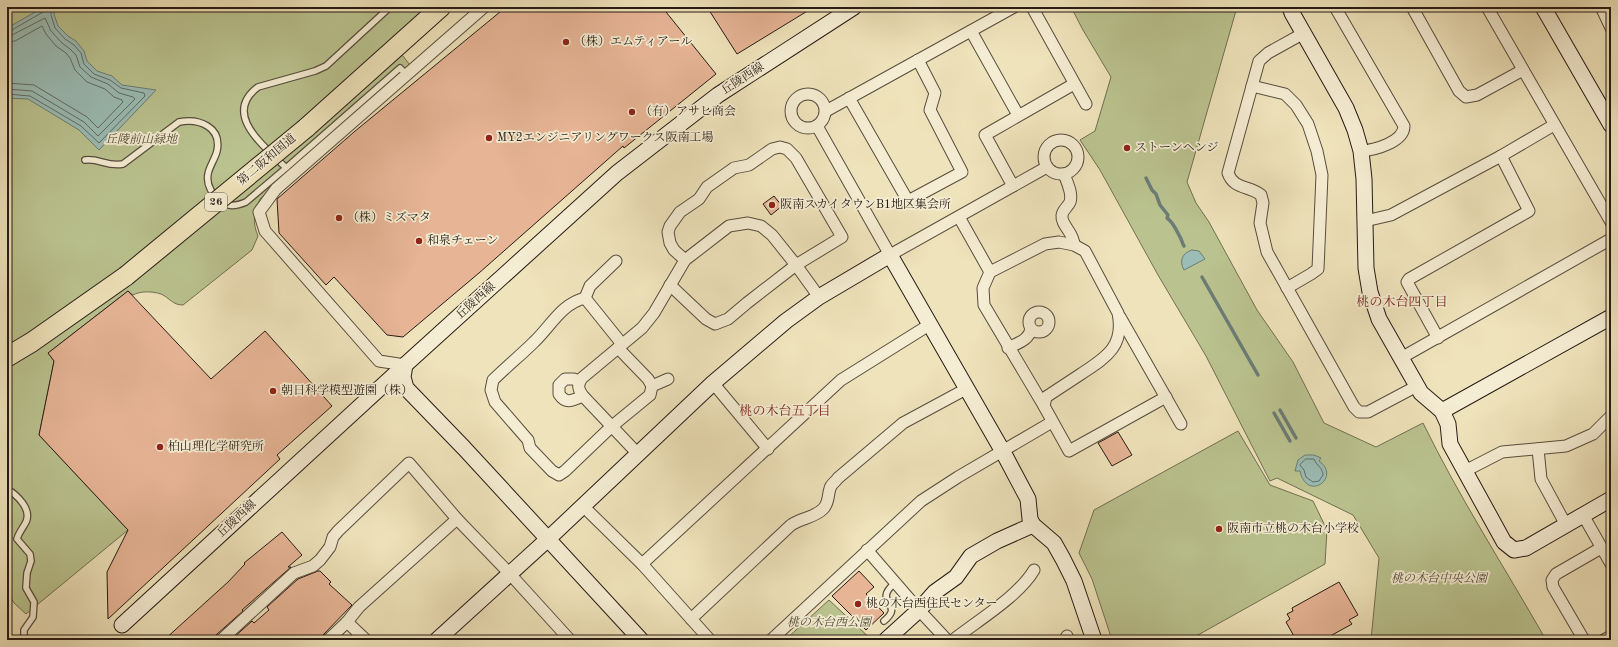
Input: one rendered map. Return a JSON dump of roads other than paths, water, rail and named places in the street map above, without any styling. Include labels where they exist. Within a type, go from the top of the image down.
[{"type":"highway","name":"第二阪和国道","points":[[7,357],[32,342],[126,276],[306,128],[441,7]]},
{"type":"street","points":[[484,7],[276,189],[259,212],[265,231],[379,361],[405,365],[403,377],[406,388],[641,640]]},
{"type":"street","name":"丘陵西線","points":[[122,625],[617,173],[718,95],[854,7]]},
{"type":"street","points":[[826,111],[821,99],[810,94],[802,95],[793,104],[791,112],[795,122],[800,126],[805,128],[817,126],[822,122],[826,111],[1014,7]]},
{"type":"street","points":[[1032,7],[1086,104]]},
{"type":"street","points":[[1290,7],[1346,108],[1355,130],[1361,151],[1364,179],[1366,268],[1370,292],[1379,319],[1421,393],[1442,411],[1448,424],[1450,444],[1504,542],[1514,550],[1526,548],[1611,500]]},
{"type":"street","points":[[1335,7],[1404,126],[1404,131],[1400,137],[1371,151],[1361,151]]},
{"type":"street","points":[[1412,7],[1459,91],[1466,97],[1477,95],[1523,70]]},
{"type":"street","points":[[1487,7],[1611,222]]},
{"type":"street","points":[[1543,7],[1611,125]]},
{"type":"street","points":[[1601,7],[1611,28]]},
{"type":"street","points":[[971,31],[1018,115]]},
{"type":"street","points":[[1304,33],[1268,53],[1259,61],[1228,173],[1231,180],[1235,184],[1255,190],[1261,195],[1263,203],[1260,223],[1267,252],[1354,407],[1359,412],[1368,412],[1417,386]]},
{"type":"street","points":[[850,98],[908,201],[962,172],[930,110],[935,93],[918,60]]},
{"type":"street","points":[[1013,186],[985,135],[1074,84]]},
{"type":"street","points":[[1252,86],[1285,94],[1296,105],[1308,124],[1317,151],[1322,175],[1318,269],[1287,288]]},
{"type":"street","points":[[1364,221],[1391,215],[1501,156],[1554,125]]},
{"type":"street","points":[[817,126],[1002,450],[1028,500],[1030,519],[1033,524],[1054,543],[1063,559],[1074,581],[1094,640]]},
{"type":"street","points":[[1054,141],[1065,141],[1075,147],[1078,158],[1074,168],[1064,174],[1053,172],[1047,167],[1044,158],[1047,147],[1054,141]]},
{"type":"street","points":[[670,285],[706,319],[715,324],[728,319],[796,265],[842,237],[796,158],[787,149],[780,147],[772,149],[749,165],[734,168],[707,187],[699,199],[680,212],[670,226],[668,232],[670,243],[674,250],[685,260]]},
{"type":"street","points":[[1438,338],[1407,282],[1409,279],[1529,211],[1501,156]]},
{"type":"street","points":[[437,640],[548,539],[713,383],[786,321],[819,297],[890,255],[1047,167]]},
{"type":"street","points":[[1064,174],[1070,194],[1070,202],[1062,214],[1062,217],[1072,235],[1074,245]]},
{"type":"street","points":[[959,217],[990,272]]},
{"type":"street","points":[[638,454],[583,396],[579,391],[579,382],[646,323],[654,313],[685,260],[729,226],[748,223],[760,226],[772,235],[819,297]]},
{"type":"street","points":[[1401,358],[1611,239]]},
{"type":"street","points":[[1166,397],[1069,451],[984,305],[983,288],[990,272],[1044,244],[1059,242],[1074,245],[1084,251],[1118,313],[1166,397],[1181,424]]},
{"type":"street","points":[[585,298],[620,346],[652,386],[650,395],[611,427],[566,471],[559,475],[552,471],[530,448],[528,440],[495,402],[491,390],[493,380],[542,334],[556,316],[569,305],[585,298],[590,286],[616,261]]},
{"type":"street","points":[[1044,406],[1046,397],[1105,358],[1118,338],[1120,323],[1118,313]]},
{"type":"street","points":[[1442,411],[1611,317]]},
{"type":"street","points":[[642,564],[841,380],[930,325]]},
{"type":"street","points":[[1008,348],[1024,340],[1030,334],[1031,329]]},
{"type":"street","points":[[579,382],[574,379],[565,379],[559,386],[559,394],[565,400],[569,401],[583,396]]},
{"type":"street","points":[[652,386],[668,379]]},
{"type":"street","points":[[713,383],[768,449]]},
{"type":"street","points":[[691,619],[791,525],[797,521],[817,514],[822,510],[827,504],[831,485],[897,428],[903,423],[966,389]]},
{"type":"street","points":[[1465,471],[1502,452],[1566,446],[1593,434],[1611,416]]},
{"type":"street","points":[[772,640],[921,501],[1002,450],[1052,422]]},
{"type":"street","points":[[1538,449],[1541,479],[1566,525]]},
{"type":"street","points":[[221,640],[294,573],[312,566],[320,560],[330,546],[333,537],[338,530],[409,464],[457,519],[510,574],[564,638]]},
{"type":"street","points":[[583,506],[642,564],[710,640]]},
{"type":"street","points":[[1583,516],[1611,564]]},
{"type":"street","points":[[328,640],[347,622],[359,607],[457,519]]},
{"type":"street","points":[[886,640],[919,610],[936,592],[956,577],[971,556],[997,541],[1033,524]]},
{"type":"street","points":[[1584,640],[1553,586],[1552,580],[1556,574],[1601,548]]},
{"type":"street","points":[[867,550],[947,640]]},
{"type":"street","points":[[952,640],[1013,594],[1034,570]]},
{"type":"street","points":[[347,622],[366,640]]},
{"type":"street","points":[[1604,640],[1611,636]]},
{"type":"lane","points":[[286,168],[252,134],[247,127],[244,112],[247,98],[251,92],[258,87],[314,71],[326,66],[390,7]]},
{"type":"lane","points":[[85,160],[97,160],[104,164],[115,166],[123,164],[179,122],[190,120],[198,121],[206,125],[214,133],[217,142],[217,152],[208,173],[208,183],[212,192],[221,202],[228,206],[238,205],[246,202],[400,68],[407,75]]},
{"type":"lane","points":[[7,489],[16,495],[27,511],[27,521],[19,532],[17,538],[30,554],[31,561],[27,573],[26,588],[34,602],[32,617],[24,630],[24,640]]},
{"type":"lane","points":[[884,621],[890,616],[892,611],[891,604],[886,600],[886,594],[888,589],[896,583]]},
{"type":"water","points":[[44,7],[55,7],[54,14],[58,26],[68,36],[76,41],[84,51],[87,61],[97,71],[112,76],[122,85],[156,90],[99,150],[79,130],[28,99],[7,98],[7,28]]},
{"type":"water","points":[[1192,250],[1199,251],[1205,259],[1184,270],[1182,267],[1182,258],[1186,253]]},
{"type":"water","points":[[1305,455],[1314,455],[1321,458],[1319,461],[1325,467],[1327,474],[1325,480],[1321,484],[1315,486],[1309,485],[1304,480],[1300,471],[1295,471],[1298,460]]},
{"type":"waterway","points":[[1146,178],[1152,190],[1156,194],[1160,205],[1168,215],[1167,218],[1176,229],[1184,246]]},
{"type":"waterway","points":[[1202,277],[1258,375]]},
{"type":"waterway","points":[[1280,410],[1296,438]]},
{"type":"waterway","points":[[1274,413],[1290,441]]},
{"type":"place","name":"（株）エムティアール","points":[[566,42]]},
{"type":"place","name":"（有）アサヒ商会","points":[[632,112]]},
{"type":"place","name":"MY2エンジニアリングワークス阪南工場","points":[[489,138]]},
{"type":"place","name":"ストーンヘンジ","points":[[1127,148]]},
{"type":"place","name":"阪南スカイタウンB1地区集会所","points":[[772,205]]},
{"type":"place","name":"（株）ミズマタ","points":[[339,218]]},
{"type":"place","name":"和泉チェーン","points":[[419,241]]},
{"type":"place","name":"朝日科学模型遊園（株）","points":[[273,391]]},
{"type":"place","name":"柏山理化学研究所","points":[[160,447]]},
{"type":"place","name":"阪南市立桃の木台小学校","points":[[1219,529]]},
{"type":"place","name":"桃の木台西住民センター","points":[[858,604]]},
{"type":"district","name":"桃の木台四丁目","points":[[1402,302]]},
{"type":"district","name":"桃の木台五丁目","points":[[785,411]]},
{"type":"park label","name":"丘陵前山緑地","points":[[141,140]]},
{"type":"park label","name":"桃の木台中央公園","points":[[1439,579]]},
{"type":"park label","name":"桃の木台西公園","points":[[829,623]]}]
